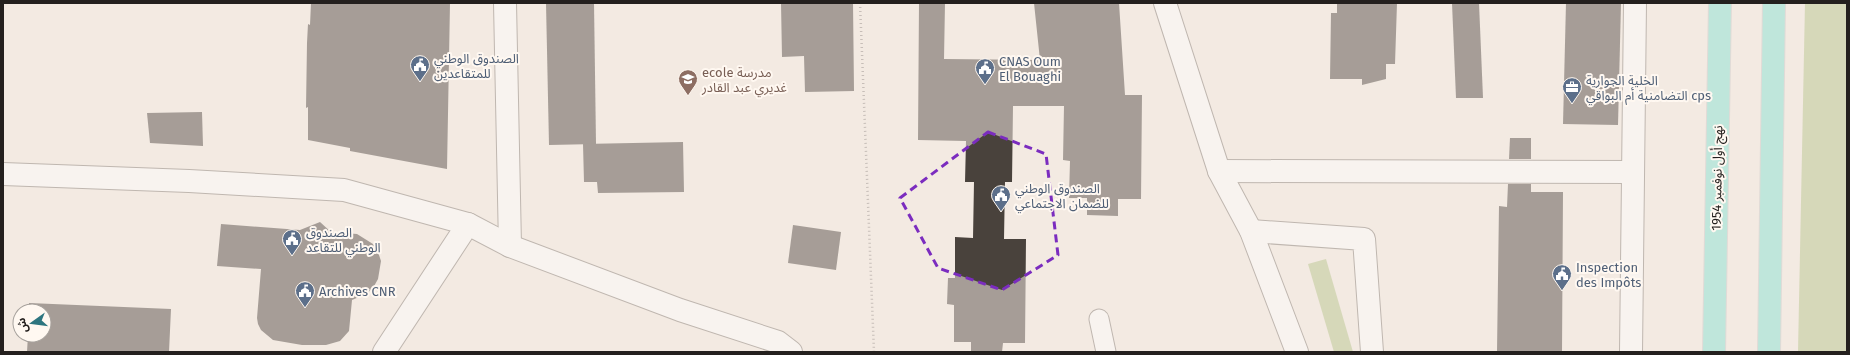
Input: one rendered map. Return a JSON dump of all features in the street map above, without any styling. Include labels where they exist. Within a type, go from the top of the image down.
[{"type":"highway","name":"نهج أول نوفمبر 1954","points":[[1714,352],[1720,3]]},
{"type":"highway","points":[[1769,352],[1774,3]]},
{"type":"street","points":[[505,3],[510,246]]},
{"type":"street","points":[[1165,3],[1219,171],[1251,231],[1297,352]]},
{"type":"street","points":[[1631,352],[1635,3]]},
{"type":"street","points":[[1219,171],[1633,172]]},
{"type":"street","points":[[3,174],[189,181],[344,190],[468,224],[510,246],[780,349]]},
{"type":"street","points":[[384,352],[468,224]]},
{"type":"street","points":[[1251,231],[1364,239],[1372,352]]},
{"type":"lane","points":[[1100,319],[1106,352]]},
{"type":"path","points":[[860,3],[874,352]]},
{"type":"highlighted area","points":[[988,132],[1046,154],[1058,255],[1002,290],[938,268],[900,198]]},
{"type":"green space","points":[[1805,3],[1847,3],[1847,352],[1798,352]]},
{"type":"green space","points":[[1326,259],[1353,352],[1334,352],[1308,264]]},
{"type":"building","points":[[311,3],[450,3],[447,169],[350,151],[350,148],[308,140],[308,107],[306,108],[307,43]]},
{"type":"building","points":[[546,3],[594,3],[596,144],[549,145]]},
{"type":"building","points":[[781,3],[853,3],[854,91],[805,92],[804,56],[782,57]]},
{"type":"building","points":[[919,3],[945,3],[944,59],[1040,60],[1034,3],[1119,3],[1125,95],[1142,95],[1141,199],[1118,199],[1118,216],[1087,215],[1087,198],[1069,198],[1070,161],[1063,160],[1064,106],[1013,106],[1012,182],[1005,182],[1004,239],[1026,239],[1025,343],[1003,343],[1002,352],[971,352],[971,342],[954,342],[954,305],[947,304],[948,278],[955,278],[955,237],[973,238],[974,182],[965,182],[966,141],[918,140]]},
{"type":"building","points":[[1337,3],[1397,3],[1395,64],[1386,64],[1386,79],[1362,85],[1362,79],[1330,79],[1331,13],[1337,13]]},
{"type":"building","points":[[1452,3],[1479,3],[1483,98],[1456,98]]},
{"type":"building","points":[[1566,3],[1621,3],[1618,125],[1563,124]]},
{"type":"building","points":[[202,112],[203,146],[150,143],[147,113]]},
{"type":"building","points":[[1510,138],[1531,138],[1531,159],[1509,159]]},
{"type":"building","points":[[683,142],[684,192],[598,193],[597,182],[584,182],[583,144]]},
{"type":"building","points":[[1508,184],[1531,184],[1531,192],[1563,192],[1562,352],[1497,352],[1499,206],[1507,207]]},
{"type":"building","points":[[320,222],[331,232],[357,234],[373,244],[381,261],[378,279],[373,288],[366,294],[352,300],[349,331],[340,341],[326,345],[302,345],[273,340],[261,330],[258,324],[257,318],[261,269],[217,266],[221,224],[300,230]]},
{"type":"building","points":[[793,225],[841,232],[836,270],[788,263]]},
{"type":"building","points":[[52,304],[171,309],[169,352],[27,352],[28,343],[52,343]]},
{"type":"place","name":"الصندوق الوطني للمتقاعدين","points":[[420,82]]},
{"type":"place","name":"CNAS Oum El Bouaghi","points":[[985,85]]},
{"type":"place","name":"ecole مدرسة غديري عبد القادر","points":[[688,96]]},
{"type":"place","name":"الخلية الجوارية التضامنية أم البواقي cps","points":[[1572,104]]},
{"type":"place","name":"الصندوق الوطني للضمان الاجتماعي","points":[[1001,212]]},
{"type":"place","name":"الصندوق الوطني للتقاعد","points":[[292,256]]},
{"type":"place","name":"Inspection des Impôts","points":[[1562,291]]},
{"type":"place","name":"Archives CNR","points":[[305,308]]}]
